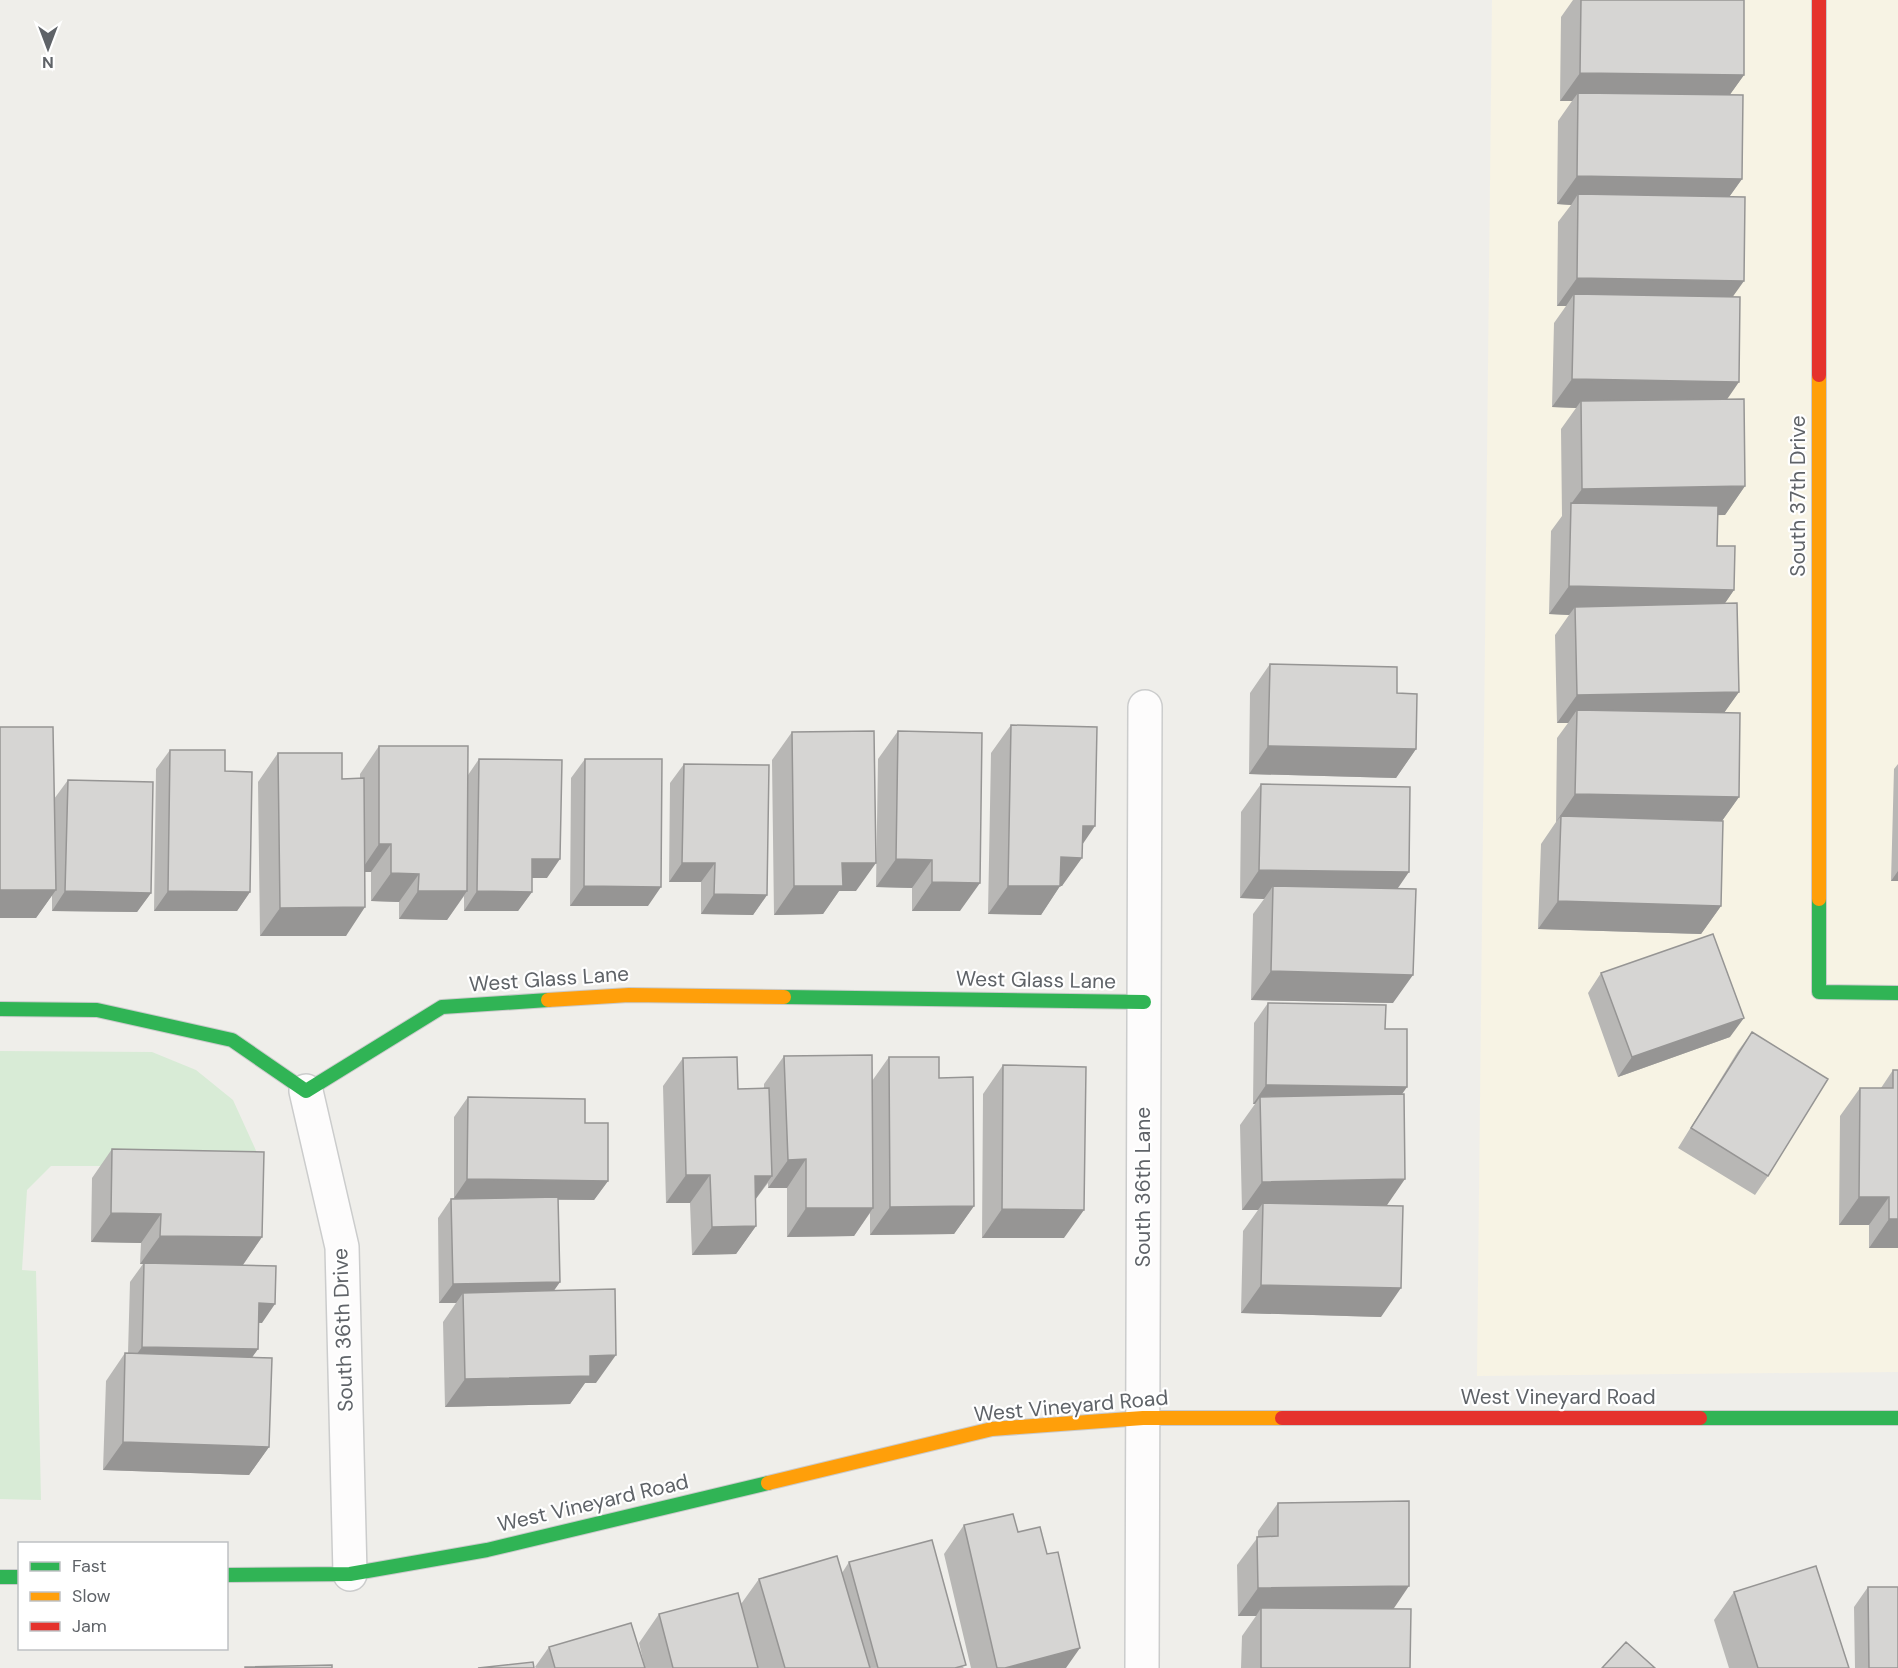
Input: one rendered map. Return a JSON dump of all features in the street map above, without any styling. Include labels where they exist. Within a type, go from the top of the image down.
[{"type":"street","name":"South 37th Drive","points":[[1819,0],[1819,992],[1898,993]]},
{"type":"street","name":"South 36th Lane","points":[[1142,1668],[1145,707]]},
{"type":"street","name":"West Glass Lane","points":[[306,1091],[442,1007],[629,995],[1144,1002]]},
{"type":"street","points":[[0,1009],[97,1010],[232,1040],[306,1091]]},
{"type":"street","name":"South 36th Drive","points":[[306,1091],[342,1247],[350,1574]]},
{"type":"street","name":"West Vineyard Road","points":[[228,1575],[350,1574],[487,1550],[992,1429],[1143,1418],[1898,1418]]},
{"type":"street","points":[[0,1577],[18,1577]]},
{"type":"shaded area","points":[[1492,0],[1898,0],[1898,1372],[1477,1376]]},
{"type":"green space","points":[[0,1051],[152,1052],[196,1070],[233,1100],[263,1166],[51,1166],[27,1190],[22,1270],[36,1271],[41,1500],[0,1499]]},
{"type":"building","points":[[1581,0],[1744,0],[1744,75],[1580,73]]},
{"type":"building","points":[[1578,93],[1743,95],[1742,179],[1577,176]]},
{"type":"building","points":[[1578,194],[1745,197],[1744,281],[1577,278]]},
{"type":"building","points":[[1574,294],[1740,297],[1739,382],[1572,379]]},
{"type":"building","points":[[1744,399],[1745,486],[1582,489],[1581,401]]},
{"type":"building","points":[[1571,503],[1718,506],[1717,546],[1735,546],[1734,590],[1569,586]]},
{"type":"building","points":[[1737,603],[1739,692],[1577,695],[1575,607]]},
{"type":"building","points":[[1270,664],[1397,667],[1397,693],[1417,694],[1416,749],[1268,746]]},
{"type":"building","points":[[1577,710],[1740,713],[1739,797],[1575,794]]},
{"type":"building","points":[[1011,725],[1097,727],[1095,826],[1083,826],[1082,858],[1061,857],[1060,886],[1008,886]]},
{"type":"building","points":[[0,727],[53,727],[56,890],[0,890]]},
{"type":"building","points":[[874,731],[876,863],[842,863],[843,886],[794,886],[792,732]]},
{"type":"building","points":[[898,731],[982,733],[980,883],[932,882],[932,860],[896,859]]},
{"type":"building","points":[[379,746],[468,746],[467,891],[418,891],[419,874],[391,873],[391,844],[379,844]]},
{"type":"building","points":[[170,750],[225,750],[225,771],[252,772],[250,892],[168,891]]},
{"type":"building","points":[[278,753],[342,753],[342,779],[364,778],[365,907],[280,908]]},
{"type":"building","points":[[479,759],[562,760],[560,859],[532,859],[532,892],[477,891]]},
{"type":"building","points":[[585,759],[662,759],[661,887],[584,886]]},
{"type":"building","points":[[684,764],[769,765],[767,895],[714,894],[715,863],[682,863]]},
{"type":"building","points":[[68,780],[153,782],[151,893],[65,891]]},
{"type":"building","points":[[1261,784],[1410,787],[1409,872],[1259,870]]},
{"type":"building","points":[[1561,816],[1723,821],[1721,906],[1558,901]]},
{"type":"building","points":[[1273,886],[1416,889],[1413,975],[1271,971]]},
{"type":"building","points":[[1713,934],[1744,1018],[1632,1057],[1601,973]]},
{"type":"building","points":[[1268,1003],[1386,1005],[1385,1029],[1407,1029],[1407,1087],[1266,1085]]},
{"type":"building","points":[[1752,1032],[1828,1079],[1768,1176],[1691,1128]]},
{"type":"building","points":[[872,1055],[873,1208],[806,1208],[806,1159],[788,1160],[784,1056]]},
{"type":"building","points":[[737,1057],[738,1089],[769,1088],[772,1176],[755,1176],[756,1226],[712,1227],[710,1175],[686,1175],[683,1058]]},
{"type":"building","points":[[889,1057],[939,1057],[939,1078],[973,1077],[974,1206],[890,1207]]},
{"type":"building","points":[[1003,1065],[1086,1067],[1084,1210],[1002,1209]]},
{"type":"building","points":[[1893,1070],[1898,1070],[1898,1219],[1889,1219],[1889,1197],[1859,1197],[1860,1088],[1893,1088]]},
{"type":"building","points":[[1404,1094],[1405,1179],[1262,1182],[1260,1097]]},
{"type":"building","points":[[468,1097],[585,1099],[585,1123],[608,1123],[608,1181],[467,1179]]},
{"type":"building","points":[[112,1149],[264,1152],[262,1237],[160,1236],[161,1214],[111,1213]]},
{"type":"building","points":[[558,1197],[560,1282],[453,1284],[451,1199]]},
{"type":"building","points":[[1263,1203],[1403,1206],[1401,1288],[1261,1285]]},
{"type":"building","points":[[144,1263],[276,1266],[275,1304],[259,1303],[258,1349],[142,1347]]},
{"type":"building","points":[[615,1289],[616,1355],[590,1356],[590,1376],[465,1379],[463,1293]]},
{"type":"building","points":[[125,1353],[272,1358],[269,1447],[123,1442]]},
{"type":"building","points":[[1409,1501],[1409,1586],[1258,1588],[1257,1537],[1278,1536],[1278,1503]]},
{"type":"building","points":[[1013,1514],[1018,1532],[1040,1527],[1047,1554],[1058,1552],[1080,1648],[1005,1668],[997,1668],[964,1525]]},
{"type":"building","points":[[932,1540],[966,1665],[955,1668],[878,1668],[849,1562]]},
{"type":"building","points":[[837,1556],[870,1668],[785,1668],[759,1579]]},
{"type":"building","points":[[1816,1566],[1849,1668],[1758,1668],[1734,1592]]},
{"type":"building","points":[[1868,1587],[1898,1587],[1898,1668],[1869,1668]]},
{"type":"building","points":[[738,1593],[758,1668],[673,1668],[659,1614]]},
{"type":"building","points":[[1261,1608],[1411,1609],[1410,1668],[1261,1668]]},
{"type":"building","points":[[631,1623],[645,1668],[555,1668],[549,1647]]},
{"type":"building","points":[[1626,1642],[1655,1668],[1602,1668]]},
{"type":"building","points":[[533,1662],[534,1668],[478,1668]]},
{"type":"building","points":[[332,1665],[332,1668],[245,1668],[245,1667]]},
{"type":"traffic: fast","points":[[1819,899],[1819,992],[1898,993]]},
{"type":"traffic: fast","points":[[784,997],[1144,1002]]},
{"type":"traffic: fast","points":[[0,1009],[97,1010],[232,1040],[306,1091],[442,1007],[548,1000]]},
{"type":"traffic: fast","points":[[1700,1418],[1898,1418]]},
{"type":"traffic: fast","points":[[228,1575],[350,1574],[487,1550],[768,1483]]},
{"type":"traffic: fast","points":[[0,1577],[18,1577]]},
{"type":"traffic: slow","points":[[1819,375],[1819,899]]},
{"type":"traffic: slow","points":[[548,1000],[629,995],[784,997]]},
{"type":"traffic: slow","points":[[768,1483],[992,1429],[1143,1418],[1282,1418]]},
{"type":"traffic: jam","points":[[1819,0],[1819,375]]},
{"type":"traffic: jam","points":[[1282,1418],[1700,1418]]}]
